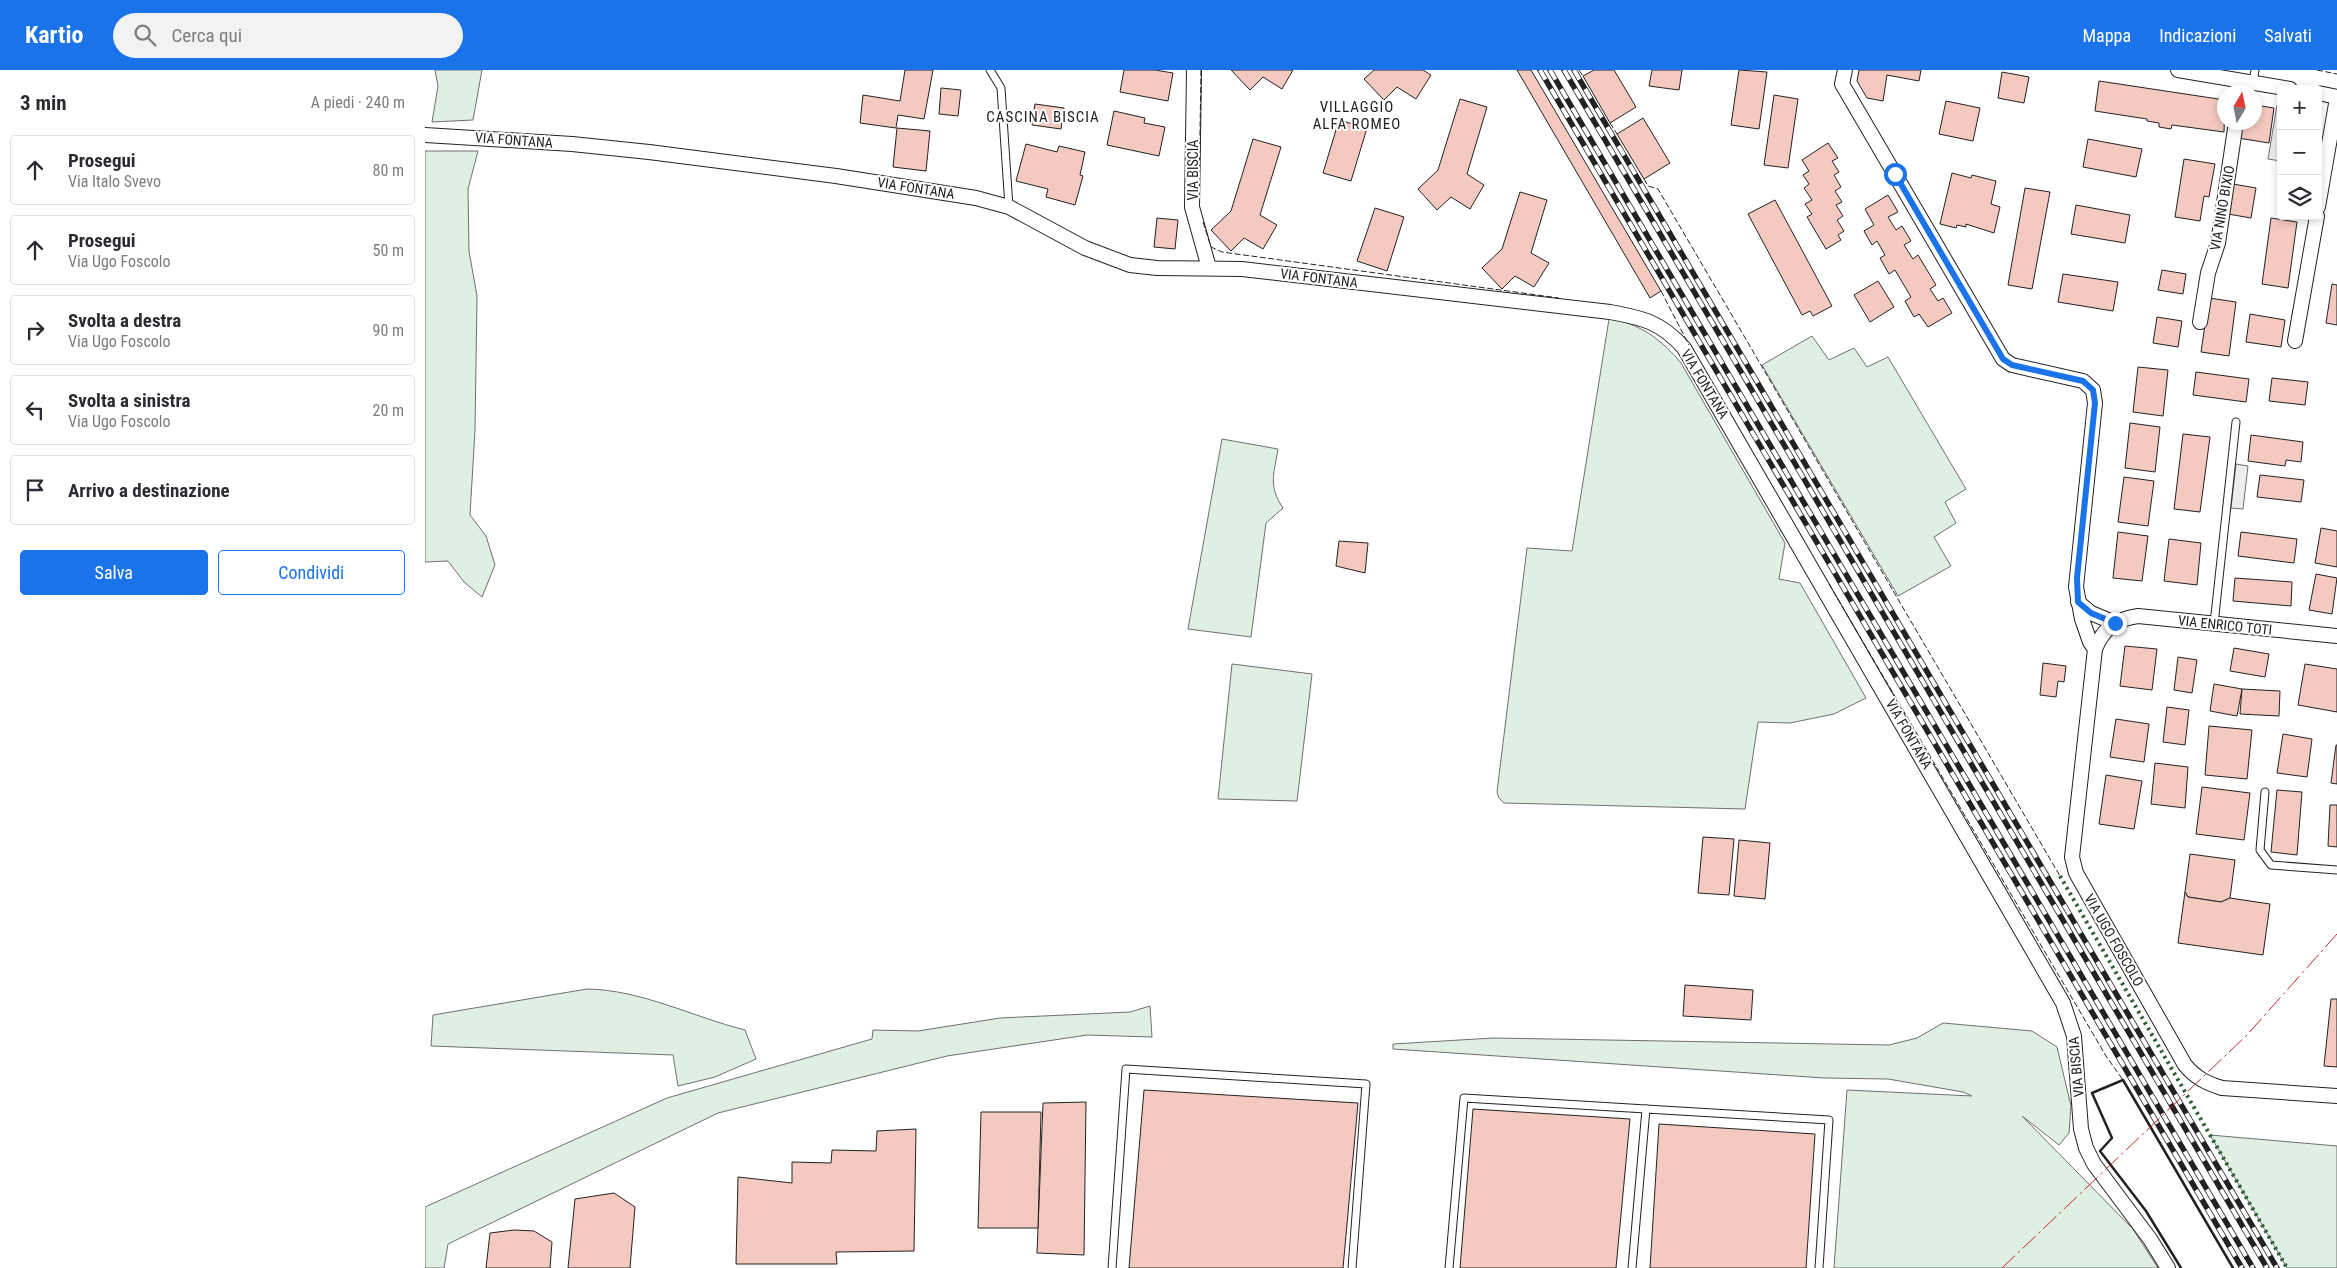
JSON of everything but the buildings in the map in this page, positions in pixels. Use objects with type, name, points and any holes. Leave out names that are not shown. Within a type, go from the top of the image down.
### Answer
[{"type":"street","name":"VIA BISCIA","points":[[1194,70],[1192,207],[1209,268]]},
{"type":"street","points":[[1845,70],[1842,84],[2003,359],[2012,365],[2083,381],[2093,390],[2095,403],[2077,578],[2078,602],[2087,634],[2095,648]]},
{"type":"street","points":[[2178,70],[2277,87]]},
{"type":"street","points":[[2322,95],[2337,98],[2322,184]]},
{"type":"street","name":"VIA NINO BIXIO","points":[[2200,322],[2209,273],[2218,243],[2235,130]]},
{"type":"street","name":"VIA FONTANA","points":[[425,135],[573,144],[649,152],[836,176],[976,198],[1009,207],[1085,248],[1109,259],[1130,265],[1157,268],[1242,269],[1610,312],[1654,322],[1671,333],[1684,348],[1953,811]]},
{"type":"street","points":[[2295,341],[2316,220]]},
{"type":"street","points":[[2078,602],[2091,613],[2115,623]]},
{"type":"street","name":"VIA ENRICO TOTI","points":[[2115,623],[2126,618],[2138,616],[2337,636]]},
{"type":"street","name":"VIA UGO FOSCOLO","points":[[2115,623],[2100,637],[2095,648],[2072,857],[2076,874],[2185,1065],[2193,1075],[2205,1083],[2222,1088],[2337,1096]]},
{"type":"street","name":"VIA BISCIA","points":[[1953,811],[2063,1003],[2069,1018],[2077,1054],[2081,1129],[2086,1148],[2094,1164],[2150,1239],[2168,1268]]},
{"type":"lane","points":[[990,70],[1001,88],[1009,207]]},
{"type":"lane","points":[[2214,624],[2236,422]]},
{"type":"lane","points":[[2265,792],[2260,850],[2271,865],[2337,870]]},
{"type":"lane","points":[[1112,1268],[1126,1069],[1366,1084],[1352,1268]]},
{"type":"lane","points":[[1449,1268],[1464,1098],[1829,1120],[1819,1268]]},
{"type":"lane","points":[[1632,1268],[1646,1109]]},
{"type":"green space","points":[[435,70],[482,70],[473,120],[432,122],[438,86]]},
{"type":"green space","points":[[425,151],[478,151],[468,189],[469,251],[477,296],[475,430],[470,515],[486,536],[495,565],[482,597],[464,582],[448,561],[425,562]]},
{"type":"green space","points":[[1609,319],[1631,324],[1649,334],[1666,347],[1681,363],[1785,543],[1779,579],[1800,583],[1866,698],[1834,714],[1790,723],[1758,722],[1745,809],[1504,803],[1499,798],[1497,792],[1527,548],[1572,551]]},
{"type":"green space","points":[[1812,336],[1829,360],[1854,348],[1867,367],[1888,357],[1966,489],[1945,502],[1956,523],[1934,537],[1951,566],[1898,596],[1762,365]]},
{"type":"green space","points":[[1222,439],[1278,449],[1273,480],[1275,493],[1283,508],[1266,523],[1251,637],[1188,629]]},
{"type":"green space","points":[[1232,664],[1312,674],[1297,801],[1218,799]]},
{"type":"green space","points":[[587,989],[628,994],[745,1030],[756,1059],[715,1077],[678,1086],[673,1055],[431,1046],[433,1015]]},
{"type":"green space","points":[[1150,1006],[1152,1037],[1087,1035],[947,1056],[718,1113],[448,1244],[444,1268],[425,1268],[425,1207],[667,1098],[872,1039],[873,1030],[918,1031],[1000,1018],[1130,1012]]},
{"type":"green space","points":[[1943,1023],[2032,1031],[2057,1047],[2071,1106],[2069,1133],[2059,1145],[2022,1116],[2133,1229],[2158,1268],[1834,1268],[1847,1090],[1972,1096],[1963,1092],[1888,1079],[1824,1078],[1393,1049],[1393,1044],[1493,1038],[1889,1045],[1917,1038]]},
{"type":"green space","points":[[2210,1135],[2337,1146],[2337,1268],[2287,1268]]},
{"type":"shaded area","points":[[2277,105],[2277,160],[2268,159]]},
{"type":"shaded area","points":[[2236,464],[2248,466],[2243,509],[2231,508]]},
{"type":"railway","points":[[1540,70],[2242,1268]]},
{"type":"railway","points":[[1550,70],[2253,1268]]},
{"type":"railway","points":[[1564,70],[2267,1268]]},
{"type":"railway","points":[[1574,70],[2277,1268]]},
{"type":"hedge","points":[[2060,876],[2287,1268]]},
{"type":"fence","points":[[1199,195],[1201,70]]},
{"type":"fence","points":[[1579,70],[1583,76]]},
{"type":"fence","points":[[2317,70],[2337,74]]},
{"type":"fence","points":[[1610,123],[1617,134]]},
{"type":"fence","points":[[1644,179],[1648,186],[1658,189],[2060,876]]},
{"type":"fence","points":[[1203,222],[1211,247],[1222,252],[1559,298]]},
{"type":"fence","points":[[1661,291],[1689,345]]},
{"type":"fence","points":[[1829,584],[2106,1056],[2123,1080]]},
{"type":"wall","points":[[2181,1268],[2146,1211],[2100,1151],[2112,1138],[2092,1093],[2123,1080],[2233,1268]]},
{"type":"power","points":[[2002,1268],[2247,1035],[2337,934]]},
{"type":"district","name":"VILLAGGIO ALFA ROMEO","points":[[1357,116]]},
{"type":"district","name":"CASCINA BISCIA","points":[[1043,117]]},
{"type":"route","points":[[1895,174],[2003,359],[2012,365],[2083,381],[2093,390],[2095,403],[2076,587],[2078,602],[2083,608],[2102,619],[2115,623]]}]
